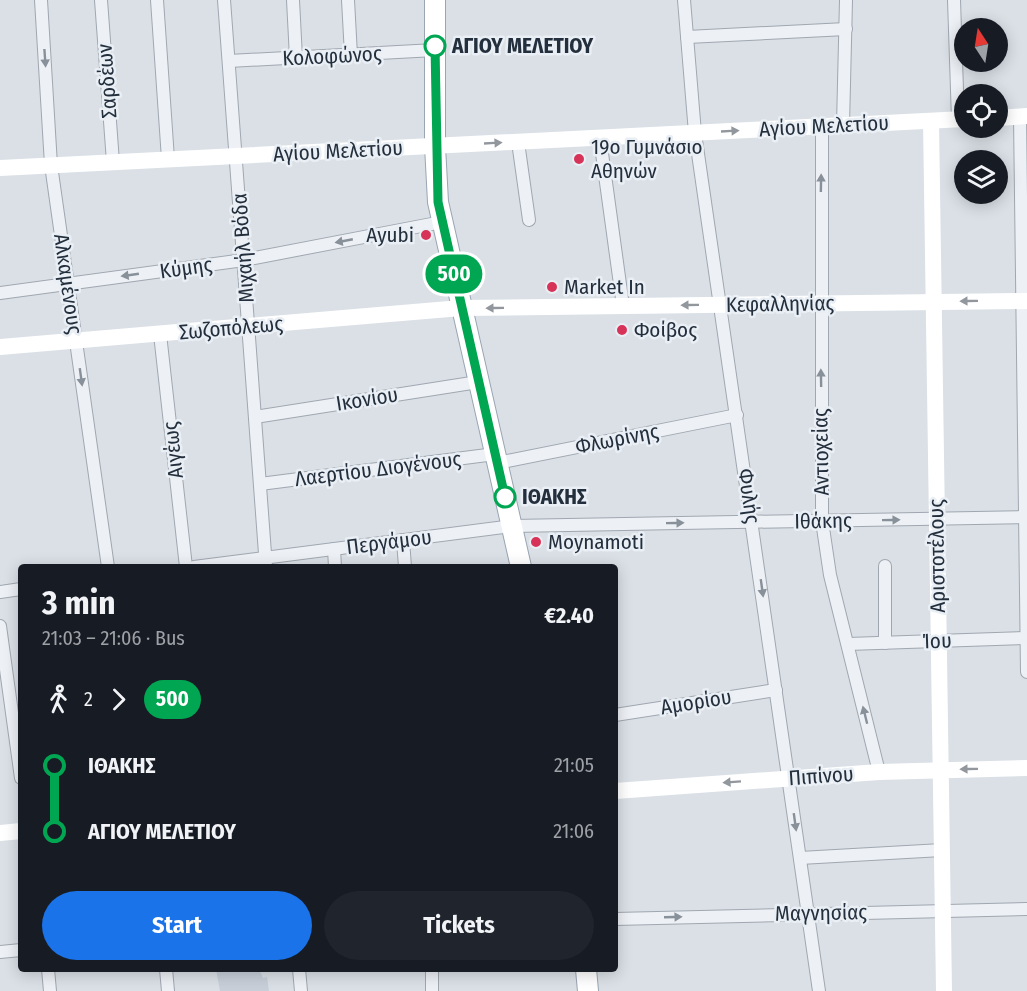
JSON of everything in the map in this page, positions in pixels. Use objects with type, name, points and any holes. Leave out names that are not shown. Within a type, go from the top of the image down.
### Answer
[{"type":"main road","points":[[435,0],[436,182],[442,222],[520,564]]},
{"type":"main road","points":[[586,972],[588,991]]},
{"type":"street","name":"Αλκαμένους","points":[[41,0],[51,165],[108,564]]},
{"type":"street","name":"Σαρδέων","points":[[101,0],[113,162]]},
{"type":"street","points":[[157,0],[168,159]]},
{"type":"street","name":"Μιχαήλ Βόδα","points":[[224,0],[266,562]]},
{"type":"street","points":[[293,0],[296,58]]},
{"type":"street","points":[[348,0],[351,55]]},
{"type":"street","name":"Φυλής","points":[[684,0],[695,133],[819,991]]},
{"type":"street","points":[[843,125],[846,0]]},
{"type":"street","points":[[954,0],[959,84]]},
{"type":"street","points":[[687,37],[846,29]]},
{"type":"street","name":"Κολοφώνος","points":[[229,61],[435,51]]},
{"type":"street","points":[[1008,117],[1024,116],[1027,672]]},
{"type":"street","name":"Αγίου Μελετίου","points":[[0,168],[954,119]]},
{"type":"street","name":"Αριστοτέλους","points":[[931,121],[944,991]]},
{"type":"street","name":"Αντιοχείας","points":[[822,126],[820,303],[822,521],[830,575],[879,772]]},
{"type":"street","points":[[605,137],[601,146],[623,306]]},
{"type":"street","points":[[518,142],[529,220]]},
{"type":"street","name":"Κύμης","points":[[0,293],[244,260],[442,222]]},
{"type":"street","name":"Κεφαλληνίας","points":[[461,308],[1025,301]]},
{"type":"street","name":"Σωζοπόλεως","points":[[0,347],[461,308]]},
{"type":"street","name":"Αιγέως","points":[[160,334],[186,564]]},
{"type":"street","name":"Ικονίου","points":[[255,417],[478,382]]},
{"type":"street","name":"Φλωρίνης","points":[[496,459],[737,415]]},
{"type":"street","name":"Λαερτίου Διογένους","points":[[260,484],[496,459]]},
{"type":"street","name":"Ιθάκης","points":[[512,526],[1026,518]]},
{"type":"street","name":"Περγάμου","points":[[237,564],[266,562],[334,549],[512,526]]},
{"type":"street","points":[[403,540],[405,564]]},
{"type":"street","points":[[334,549],[335,564]]},
{"type":"street","points":[[885,566],[885,643]]},
{"type":"street","points":[[0,592],[18,590]]},
{"type":"street","points":[[0,626],[18,756]]},
{"type":"street","name":"Ίου","points":[[848,644],[1027,638]]},
{"type":"street","name":"Αμορίου","points":[[618,715],[776,690]]},
{"type":"street","name":"Πιπίνου","points":[[618,791],[879,772],[1027,768]]},
{"type":"street","points":[[0,833],[18,831]]},
{"type":"street","points":[[800,858],[942,850]]},
{"type":"street","name":"Μαγνησίας","points":[[618,919],[1027,909]]},
{"type":"street","points":[[0,952],[18,950]]},
{"type":"street","points":[[48,972],[50,991]]},
{"type":"street","points":[[166,972],[168,991]]},
{"type":"street","points":[[299,972],[301,991]]},
{"type":"street","points":[[432,972],[432,991]]},
{"type":"shaded area","points":[[217,972],[260,972],[263,978],[267,977],[269,991],[220,991]]},
{"type":"bus line","name":"500","points":[[435,46],[435,146],[438,202],[505,497]]},
{"type":"place","name":"ΑΓΙΟΥ ΜΕΛΕΤΙΟΥ","points":[[435,46]]},
{"type":"place","name":"19o Γυμνάσιο Αθηνών","points":[[579,159]]},
{"type":"place","name":"Ayubi","points":[[426,235]]},
{"type":"place","name":"Market In","points":[[552,287]]},
{"type":"place","name":"Φοίβος","points":[[622,330]]},
{"type":"place","name":"ΙΘΑΚΗΣ","points":[[505,497]]},
{"type":"place","name":"Moynamoti","points":[[536,542]]}]
